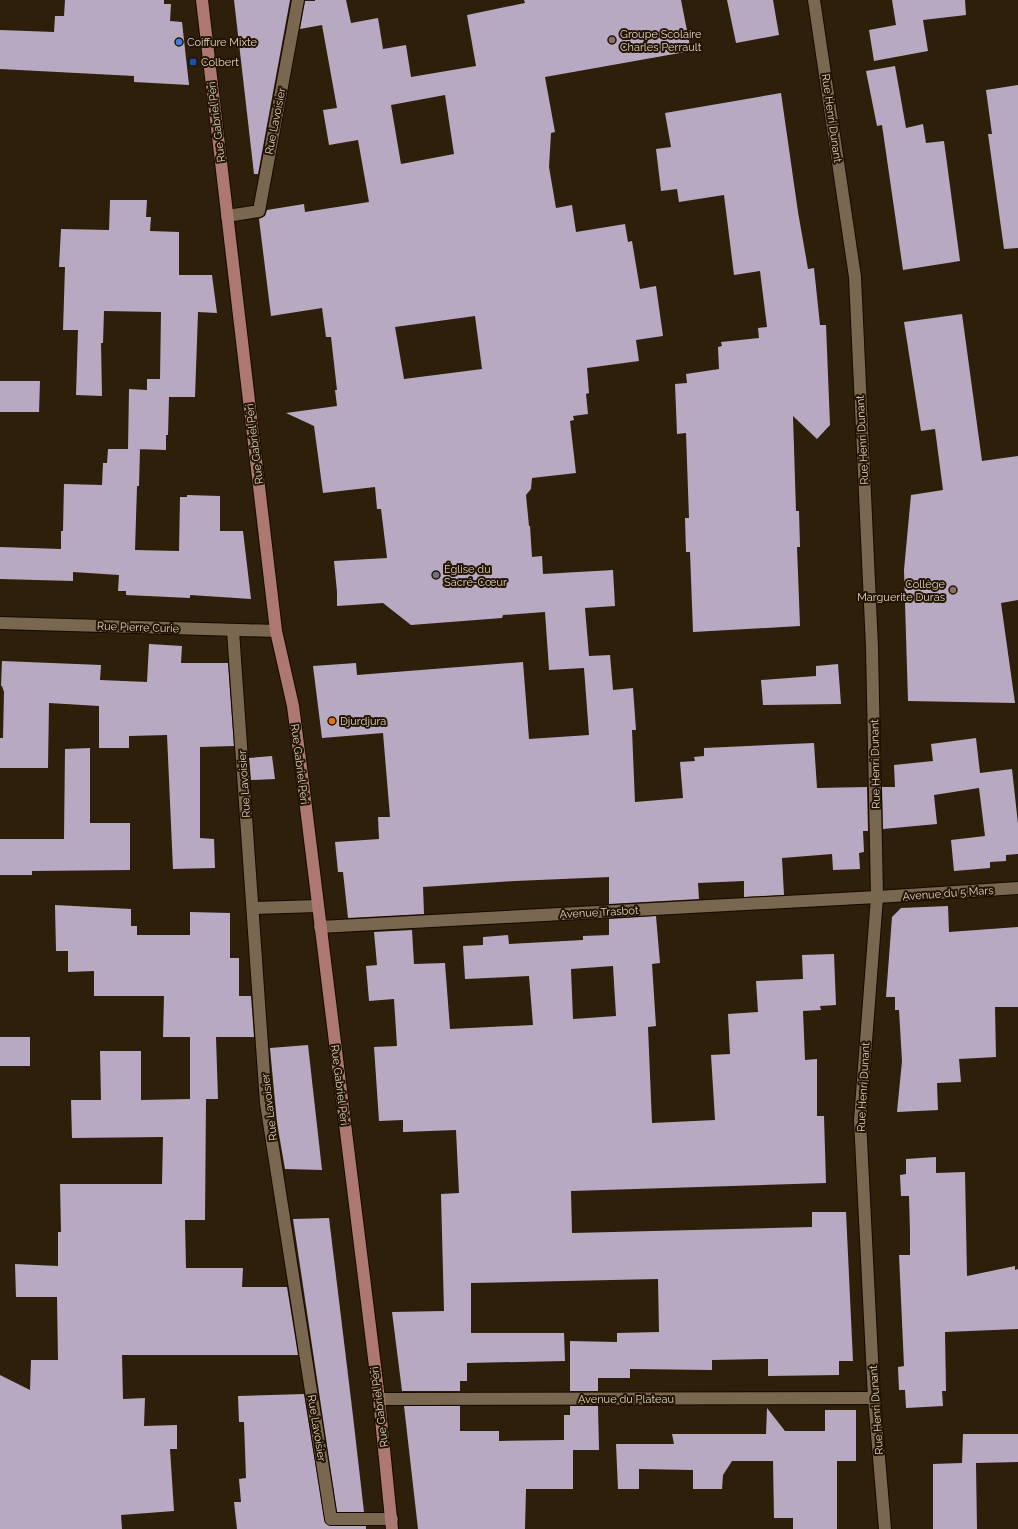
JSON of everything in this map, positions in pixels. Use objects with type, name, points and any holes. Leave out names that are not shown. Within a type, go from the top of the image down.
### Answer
[{"type":"main road","name":"Rue Gabriel Péri","points":[[202,0],[276,631],[293,706],[379,1399],[392,1524]]},
{"type":"street","name":"Rue Lavoisier","points":[[227,216],[259,211],[298,0]]},
{"type":"street","name":"Rue Henri Dunant","points":[[814,0],[855,277],[872,647],[877,897],[860,1120],[874,1398],[885,1529]]},
{"type":"street","name":"Rue Pierre Curie","points":[[0,622],[233,631],[276,631]]},
{"type":"street","name":"Rue Lavoisier","points":[[233,631],[266,1103],[331,1519],[392,1524]]},
{"type":"street","name":"Avenue du 5 Mars","points":[[877,897],[1018,888]]},
{"type":"street","name":"Avenue Trasbot","points":[[320,927],[877,897]]},
{"type":"street","points":[[253,908],[318,906]]},
{"type":"street","name":"Avenue du Plateau","points":[[379,1399],[874,1398]]},
{"type":"building","points":[[65,0],[164,0],[164,4],[171,4],[170,21],[182,22],[189,85],[134,82],[134,76],[0,69],[0,30],[54,32],[55,16],[64,16]]},
{"type":"building","points":[[234,0],[290,0],[258,174],[254,174]]},
{"type":"building","points":[[346,0],[351,23],[378,18],[383,49],[406,45],[411,77],[476,66],[467,15],[525,3],[524,0],[681,0],[691,51],[545,77],[555,132],[551,133],[549,167],[556,208],[572,205],[576,232],[625,224],[628,242],[632,241],[640,289],[656,286],[663,336],[636,340],[639,361],[587,368],[589,393],[586,394],[588,414],[573,416],[574,420],[570,421],[576,473],[532,478],[531,489],[526,495],[532,557],[542,556],[543,574],[613,570],[615,606],[585,608],[589,656],[610,655],[613,690],[633,688],[636,730],[632,730],[635,802],[683,798],[680,762],[695,761],[694,757],[704,756],[704,748],[814,743],[817,788],[867,787],[868,831],[863,831],[864,852],[859,853],[860,869],[833,870],[832,854],[782,858],[784,895],[744,897],[744,881],[698,883],[699,899],[609,904],[609,877],[423,887],[424,914],[348,918],[343,872],[338,872],[335,842],[379,839],[378,817],[390,817],[383,733],[322,738],[313,666],[356,663],[357,675],[523,662],[529,739],[589,735],[584,668],[549,670],[545,612],[503,615],[502,618],[411,625],[383,603],[337,606],[334,561],[387,558],[381,509],[377,509],[375,487],[323,493],[314,426],[286,413],[337,406],[335,390],[337,390],[331,337],[326,337],[322,308],[271,316],[259,219],[265,216],[267,210],[304,204],[305,212],[369,202],[358,140],[329,145],[323,110],[337,108],[322,25],[300,29],[305,1]],"holes":[[[445,95],[454,154],[401,164],[391,105]],[[475,316],[482,369],[404,379],[395,327]]]},
{"type":"building","points":[[727,0],[773,0],[779,35],[736,43]]},
{"type":"building","points":[[892,0],[965,0],[966,15],[923,20],[928,51],[874,61],[869,30],[896,25]]},
{"type":"building","points":[[895,66],[906,128],[923,124],[926,143],[944,141],[960,261],[903,270],[882,125],[877,126],[866,71]]},
{"type":"building","points":[[1018,85],[1018,248],[1004,249],[988,134],[992,134],[986,90]]},
{"type":"building","points":[[781,93],[798,212],[808,269],[814,268],[820,325],[826,325],[830,425],[817,439],[793,416],[796,511],[799,511],[800,547],[797,547],[800,626],[693,632],[690,552],[686,552],[685,518],[689,518],[686,433],[677,434],[675,384],[687,383],[686,374],[719,369],[718,347],[722,346],[721,342],[759,338],[758,328],[767,327],[760,271],[734,275],[724,195],[679,202],[677,189],[661,191],[656,149],[671,147],[665,113]]},
{"type":"building","points":[[110,200],[147,200],[146,217],[151,217],[150,231],[179,232],[179,275],[212,275],[217,313],[198,312],[195,397],[169,397],[166,450],[140,449],[135,550],[179,551],[180,497],[187,497],[187,495],[220,496],[220,531],[243,531],[251,599],[190,595],[190,598],[126,595],[126,591],[118,591],[119,575],[73,572],[73,581],[0,579],[0,547],[61,549],[64,484],[102,485],[103,463],[107,463],[108,449],[128,449],[129,389],[147,390],[147,379],[160,379],[161,312],[104,311],[103,343],[101,343],[102,396],[76,395],[78,330],[63,330],[65,267],[59,267],[61,229],[109,230]]},
{"type":"building","name":"Collège Marguerite Duras","points":[[962,314],[982,461],[1018,456],[1018,600],[1001,603],[1015,703],[908,701],[904,570],[911,495],[943,490],[935,429],[921,431],[904,322]]},
{"type":"building","points":[[0,381],[40,381],[39,412],[0,412]]},
{"type":"building","points":[[149,644],[182,646],[181,663],[228,663],[234,746],[200,747],[200,838],[214,839],[215,868],[173,869],[167,735],[129,736],[129,748],[99,748],[99,706],[49,703],[48,768],[0,768],[0,738],[3,738],[4,692],[1,686],[2,661],[101,665],[100,680],[147,682]]},
{"type":"building","points":[[838,664],[841,704],[763,705],[761,680],[816,676],[816,666]]},
{"type":"building","points":[[976,738],[980,773],[1012,769],[1018,824],[1018,854],[1006,855],[1006,861],[990,862],[990,868],[954,871],[951,840],[985,836],[979,788],[934,795],[937,824],[883,829],[882,787],[895,787],[894,765],[933,761],[931,744]]},
{"type":"building","points":[[90,748],[90,823],[130,823],[130,870],[32,871],[32,875],[0,875],[0,839],[64,839],[65,749]]},
{"type":"building","points":[[272,756],[275,779],[251,780],[249,758]]},
{"type":"building","points":[[55,905],[131,909],[131,926],[137,926],[137,935],[190,935],[190,912],[230,913],[230,958],[239,958],[239,996],[251,996],[254,1037],[216,1037],[218,1099],[206,1099],[205,1220],[185,1220],[186,1268],[243,1268],[242,1287],[287,1287],[298,1355],[122,1355],[123,1399],[145,1398],[144,1426],[177,1425],[177,1449],[170,1449],[174,1511],[121,1515],[122,1529],[0,1529],[0,1375],[30,1390],[31,1360],[58,1360],[57,1297],[16,1297],[15,1264],[58,1266],[58,1232],[61,1232],[60,1184],[162,1184],[163,1137],[72,1138],[71,1100],[101,1100],[100,1051],[141,1051],[141,1100],[190,1099],[190,1037],[163,1037],[164,996],[94,996],[94,971],[68,972],[68,951],[56,951]]},
{"type":"building","points":[[948,906],[949,932],[1018,927],[1018,1007],[995,1007],[996,1057],[959,1059],[961,1082],[937,1083],[938,1110],[897,1112],[902,1061],[899,1010],[895,1010],[895,997],[886,997],[892,917],[901,908]]},
{"type":"building","points":[[656,916],[660,963],[652,964],[656,1026],[648,1027],[652,1123],[715,1120],[711,1055],[730,1054],[728,1014],[758,1012],[756,981],[803,979],[802,955],[834,954],[836,1005],[820,1006],[821,1010],[803,1011],[805,1060],[817,1059],[817,1116],[824,1116],[826,1183],[571,1191],[572,1233],[812,1227],[812,1212],[846,1212],[853,1361],[839,1361],[839,1375],[768,1376],[768,1359],[712,1360],[712,1370],[630,1369],[630,1378],[598,1378],[598,1391],[570,1391],[570,1341],[617,1342],[617,1333],[659,1332],[658,1279],[471,1283],[471,1333],[564,1333],[565,1361],[467,1363],[467,1381],[460,1381],[460,1391],[402,1391],[392,1312],[444,1311],[441,1194],[459,1193],[456,1130],[403,1132],[403,1120],[379,1121],[374,1047],[397,1046],[394,999],[369,1001],[366,966],[377,965],[374,932],[412,930],[414,964],[445,963],[450,1029],[533,1025],[529,976],[465,979],[463,946],[483,945],[483,937],[508,935],[509,944],[583,940],[583,936],[609,935],[609,919]],"holes":[[[613,966],[616,1016],[573,1019],[571,969]]]},
{"type":"building","points":[[0,1037],[30,1037],[30,1066],[0,1066]]},
{"type":"building","points":[[308,1045],[322,1170],[285,1169],[277,1123],[270,1048]]},
{"type":"building","points":[[936,1157],[936,1173],[965,1172],[967,1276],[1015,1266],[1015,1270],[1018,1269],[1018,1329],[945,1332],[946,1391],[942,1391],[943,1406],[906,1408],[905,1390],[899,1390],[898,1367],[904,1366],[899,1255],[910,1255],[910,1232],[909,1196],[901,1196],[900,1175],[906,1174],[906,1159]]},
{"type":"building","points":[[329,1218],[364,1512],[337,1512],[293,1219]]},
{"type":"building","points":[[304,1394],[325,1523],[331,1526],[366,1526],[366,1529],[237,1529],[234,1502],[241,1502],[239,1479],[246,1478],[244,1422],[239,1422],[238,1396]]},
{"type":"building","points":[[404,1406],[460,1406],[460,1431],[499,1431],[499,1441],[564,1440],[564,1415],[570,1415],[570,1406],[598,1406],[599,1450],[573,1450],[573,1489],[526,1489],[525,1529],[418,1529]]},
{"type":"building","points":[[767,1408],[785,1431],[825,1431],[825,1410],[856,1410],[856,1461],[837,1461],[837,1529],[793,1529],[793,1518],[774,1518],[773,1461],[732,1461],[723,1475],[722,1489],[693,1489],[693,1470],[639,1469],[639,1489],[618,1489],[616,1444],[674,1444],[672,1434],[766,1434]]},
{"type":"building","points":[[963,1434],[1018,1434],[1018,1462],[976,1463],[977,1529],[933,1529],[933,1464],[962,1463]]},
{"type":"place","name":"Groupe Scolaire Charles Perrault","points":[[612,40]]},
{"type":"place","name":"Coiffure Mixte","points":[[179,42]]},
{"type":"place","name":"Colbert","points":[[193,62]]},
{"type":"place","name":"Église du Sacré-Cœur","points":[[436,575]]},
{"type":"place","name":"Collège Marguerite Duras","points":[[953,590]]},
{"type":"place","name":"Djurdjura","points":[[332,721]]}]
